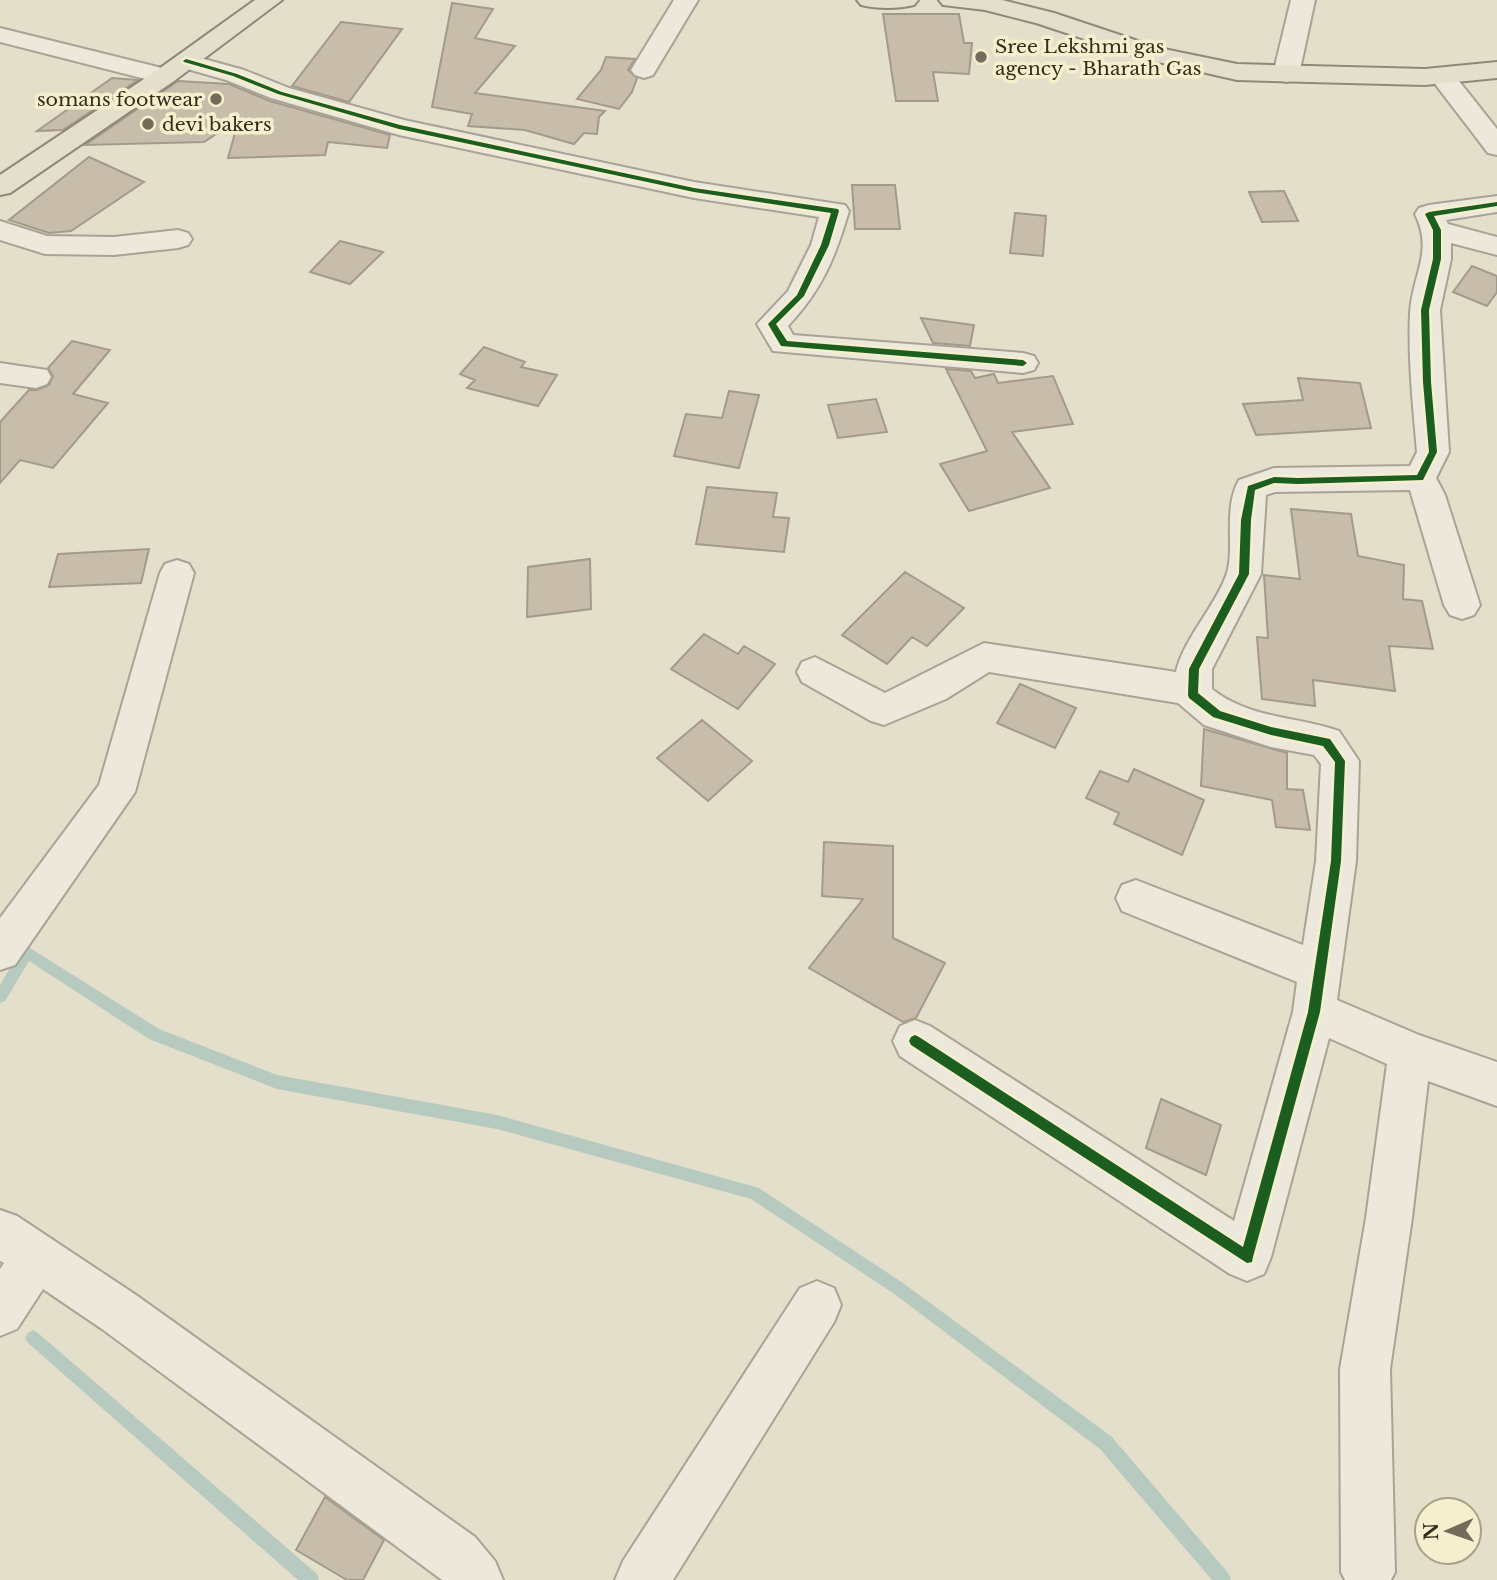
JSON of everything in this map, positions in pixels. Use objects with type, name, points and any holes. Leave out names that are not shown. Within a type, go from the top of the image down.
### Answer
[{"type":"main road","points":[[0,187],[176,69],[270,0]]},
{"type":"main road","points":[[869,0],[906,0]]},
{"type":"main road","points":[[951,0],[985,3],[1045,18],[1154,54],[1237,72],[1443,76],[1497,70]]},
{"type":"street","points":[[644,70],[686,0]]},
{"type":"street","points":[[1286,74],[1303,0]]},
{"type":"street","points":[[0,35],[176,69],[235,75],[280,93],[399,127],[694,190],[835,211],[825,245],[800,296],[772,324],[784,344],[1023,363]]},
{"type":"street","points":[[1443,76],[1497,147]]},
{"type":"street","points":[[1420,478],[1433,452],[1425,310],[1437,258],[1437,230],[1429,214],[1497,204]]},
{"type":"street","points":[[0,230],[45,245],[114,246],[178,239]]},
{"type":"street","points":[[1437,230],[1497,246]]},
{"type":"street","points":[[0,373],[36,377]]},
{"type":"street","points":[[1420,478],[1429,495],[1462,605]]},
{"type":"street","points":[[915,1041],[1247,1257],[1317,992],[1336,861],[1340,761],[1326,742],[1271,731],[1217,714],[1193,695],[1194,669],[1244,574],[1246,520],[1251,488],[1274,480],[1420,478]]},
{"type":"street","points":[[0,951],[116,792],[177,573]]},
{"type":"street","points":[[815,672],[884,710],[933,688],[984,657],[1193,690]]},
{"type":"street","points":[[1136,898],[1317,992],[1355,1027],[1410,1053],[1497,1084]]},
{"type":"street","points":[[1368,1572],[1365,1368],[1389,1217],[1410,1053]]},
{"type":"street","points":[[0,1312],[18,1245],[119,1312],[456,1556],[477,1580]]},
{"type":"street","points":[[642,1580],[817,1305]]},
{"type":"building","points":[[452,3],[493,9],[475,38],[515,46],[475,93],[605,111],[599,117],[597,134],[584,133],[574,144],[525,130],[468,126],[472,114],[432,107]]},
{"type":"building","points":[[883,14],[959,14],[964,43],[972,43],[969,74],[933,72],[938,101],[896,101]]},
{"type":"building","points":[[341,22],[402,29],[349,102],[292,86]]},
{"type":"building","points":[[606,57],[635,59],[628,70],[637,78],[632,92],[619,109],[577,99],[601,70]]},
{"type":"building","points":[[112,78],[138,80],[63,130],[37,131]]},
{"type":"building","points":[[178,81],[229,84],[270,101],[390,135],[387,148],[328,142],[325,155],[228,158],[239,119],[204,142],[85,145]]},
{"type":"building","points":[[89,157],[144,182],[71,231],[49,233],[9,220]]},
{"type":"building","points":[[852,185],[895,185],[900,229],[855,229]]},
{"type":"building","points":[[1284,191],[1298,221],[1262,222],[1249,192]]},
{"type":"building","points":[[1015,213],[1046,216],[1043,256],[1010,253]]},
{"type":"building","points":[[340,241],[383,252],[350,284],[310,272]]},
{"type":"building","points":[[1472,266],[1497,276],[1497,292],[1487,306],[1453,292]]},
{"type":"building","points":[[921,318],[974,325],[970,346],[933,343]]},
{"type":"building","points":[[72,341],[110,350],[73,394],[108,403],[53,468],[20,460],[0,483],[0,422],[29,390],[49,385],[53,376],[48,368]]},
{"type":"building","points":[[484,347],[525,362],[521,367],[557,375],[538,406],[467,388],[475,380],[460,374]]},
{"type":"building","points":[[946,369],[971,371],[975,378],[994,374],[998,383],[1053,376],[1073,424],[1012,432],[1050,488],[969,511],[940,464],[987,451]]},
{"type":"building","points":[[1298,378],[1360,383],[1371,428],[1256,435],[1243,404],[1303,400]]},
{"type":"building","points":[[729,391],[759,395],[739,468],[674,456],[686,414],[722,418]]},
{"type":"building","points":[[876,399],[887,432],[838,438],[828,405]]},
{"type":"building","points":[[707,487],[777,493],[773,517],[789,518],[784,552],[696,544]]},
{"type":"building","points":[[1291,509],[1351,514],[1358,556],[1404,565],[1403,599],[1422,601],[1433,649],[1389,646],[1395,691],[1313,680],[1315,706],[1262,699],[1257,637],[1268,638],[1264,575],[1300,579]]},
{"type":"building","points":[[149,549],[141,583],[49,587],[58,554]]},
{"type":"building","points":[[590,559],[591,609],[527,617],[528,567]]},
{"type":"building","points":[[905,572],[964,608],[927,646],[912,637],[887,664],[842,635]]},
{"type":"building","points":[[704,634],[738,654],[744,646],[775,664],[738,709],[671,669]]},
{"type":"building","points":[[1020,684],[1076,708],[1055,748],[997,723]]},
{"type":"building","points":[[702,720],[752,761],[708,801],[657,758]]},
{"type":"building","points":[[1204,729],[1287,753],[1287,789],[1303,790],[1310,830],[1276,827],[1272,800],[1201,786]]},
{"type":"building","points":[[1134,769],[1204,800],[1182,855],[1114,824],[1119,813],[1086,798],[1100,771],[1128,782]]},
{"type":"building","points":[[824,842],[893,846],[893,938],[945,963],[916,1018],[903,1022],[809,968],[863,899],[822,896]]},
{"type":"building","points":[[1161,1099],[1221,1125],[1206,1175],[1146,1148]]},
{"type":"building","points":[[325,1497],[384,1540],[363,1580],[347,1580],[296,1550]]},
{"type":"waterway","points":[[0,997],[27,952],[154,1034],[277,1082],[497,1122],[754,1193],[898,1288],[1106,1443],[1223,1580]]},
{"type":"waterway","points":[[33,1338],[311,1580]]},
{"type":"cycle path","points":[[186,61],[235,75],[280,93],[399,127],[694,190],[835,211],[825,245],[800,296],[772,324],[784,344],[1023,363]]},
{"type":"cycle path","points":[[915,1041],[1247,1257],[1314,1012],[1336,861],[1340,761],[1326,742],[1271,731],[1217,714],[1193,695],[1194,669],[1244,574],[1246,520],[1251,488],[1274,480],[1420,478],[1433,452],[1425,310],[1437,259],[1437,230],[1429,214],[1497,204]]},
{"type":"place","name":"Sree Lekshmi gas agency - Bharath Gas","points":[[981,57]]},
{"type":"place","name":"somans footwear","points":[[216,99]]},
{"type":"place","name":"devi bakers","points":[[148,124]]}]
